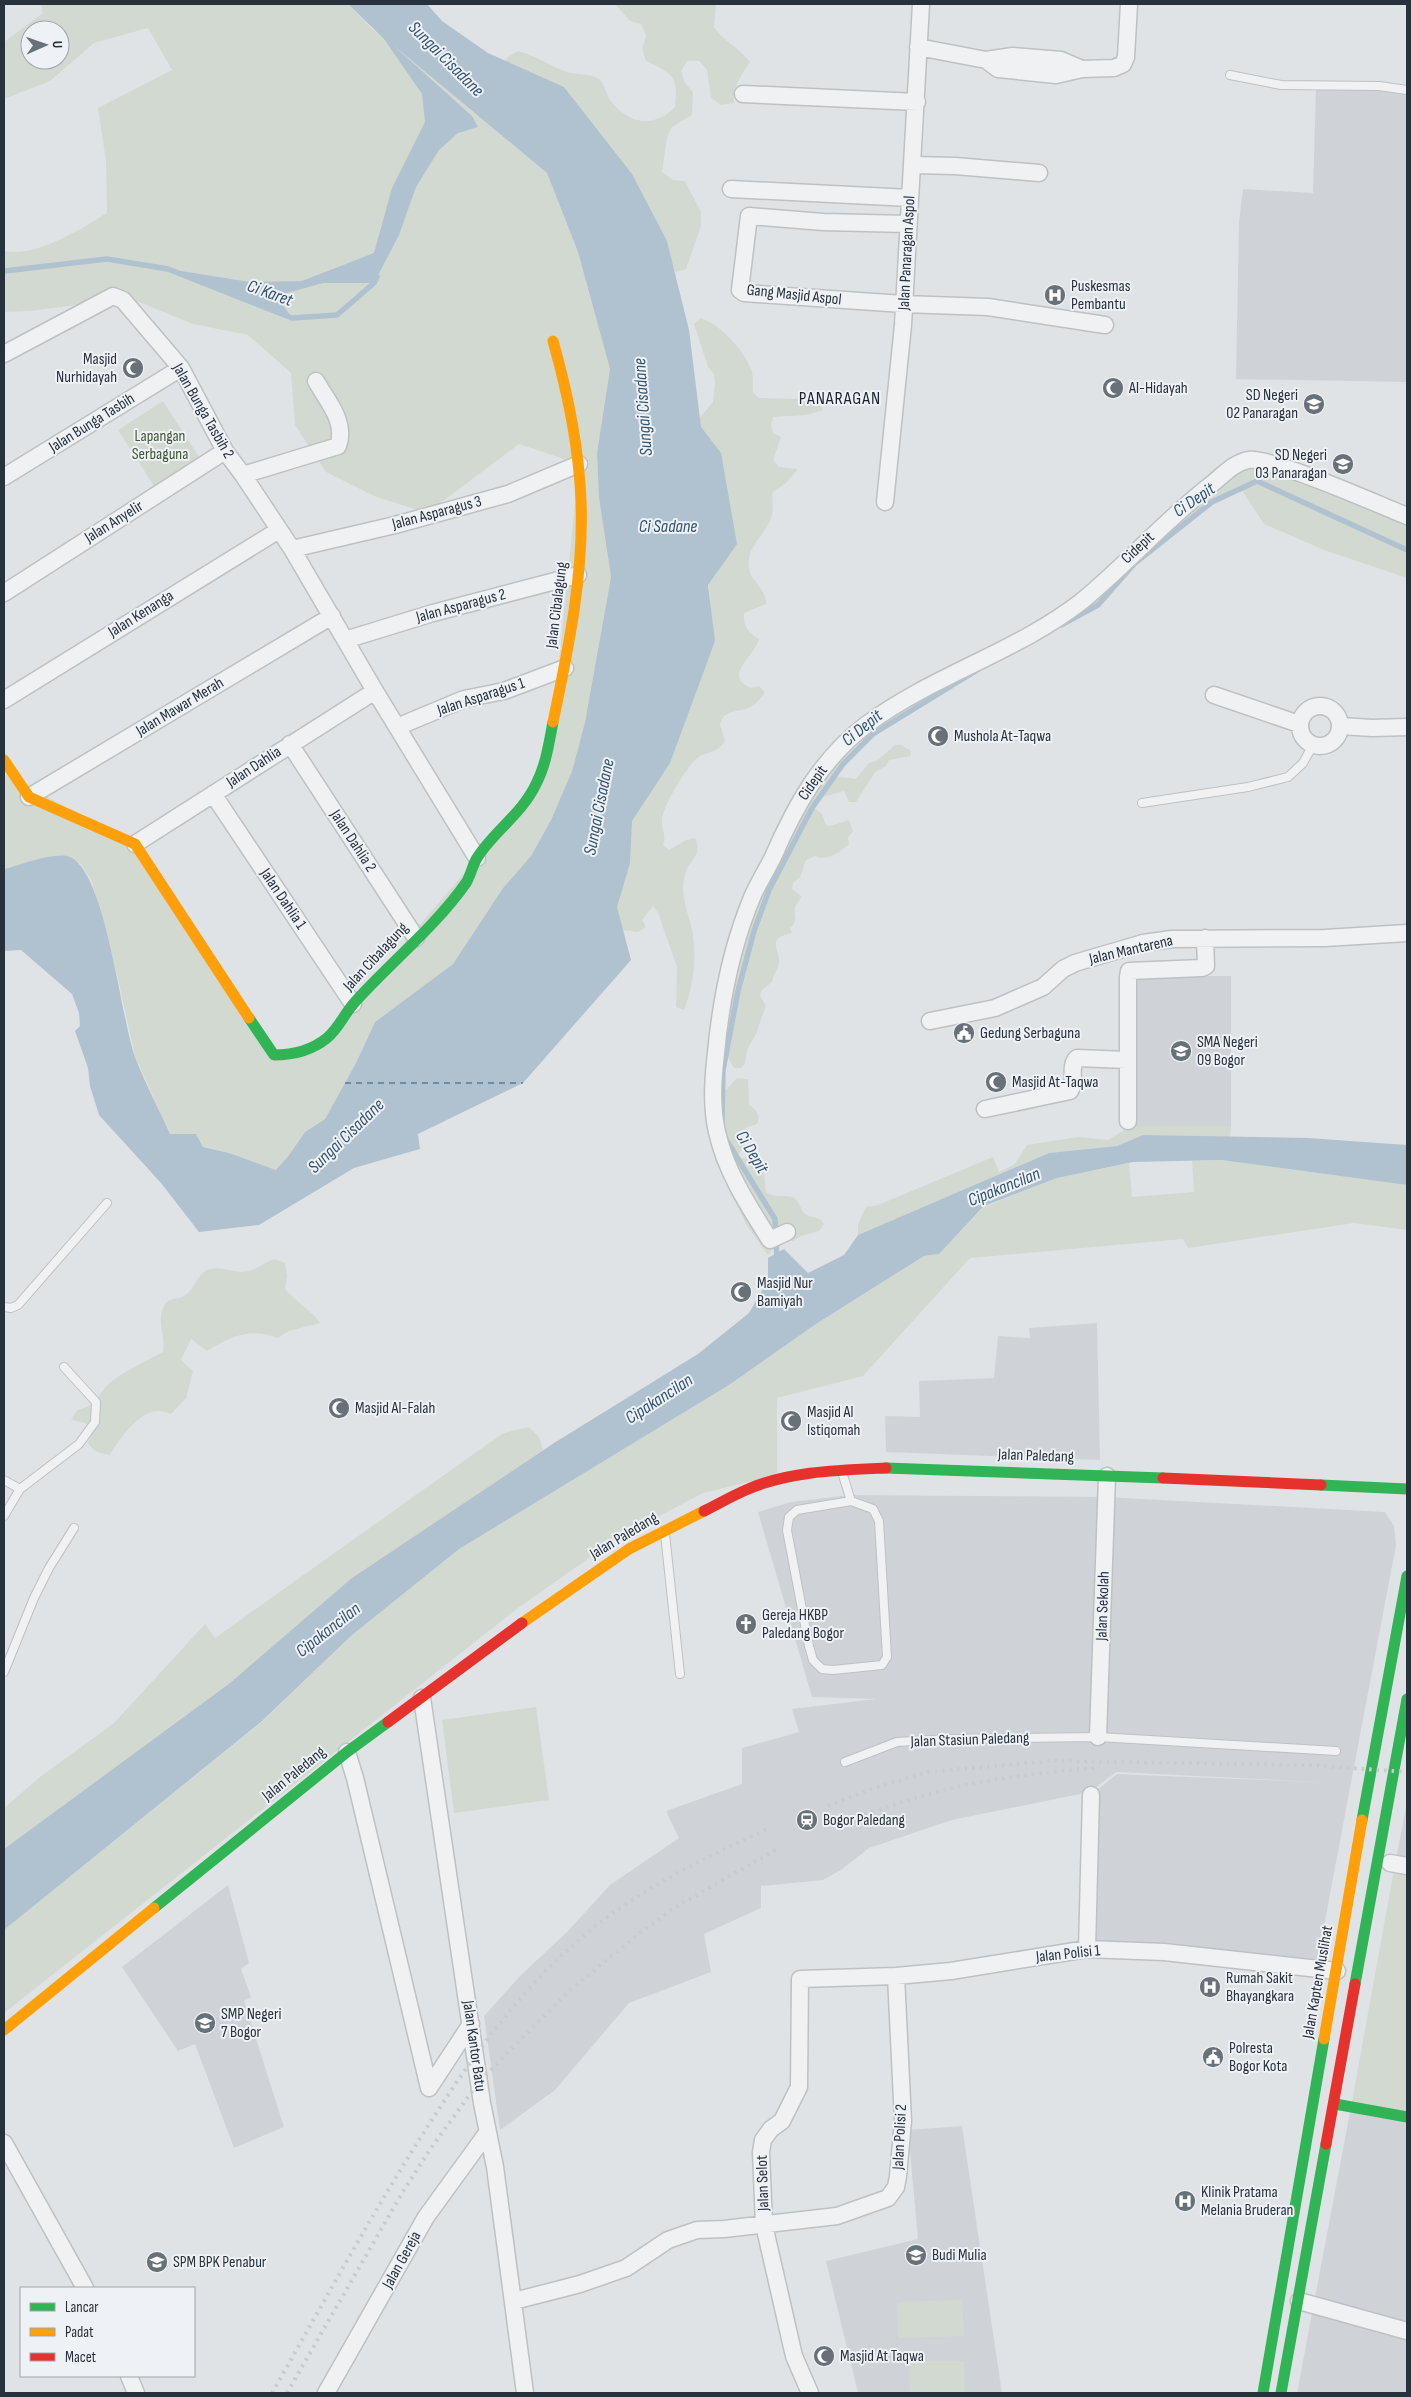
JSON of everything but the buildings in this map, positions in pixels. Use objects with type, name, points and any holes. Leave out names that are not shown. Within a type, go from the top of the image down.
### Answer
[{"type":"street","name":"Jalan Panaragan Aspol","points":[[885,502],[903,325],[921,4]]},
{"type":"street","points":[[918,46],[986,60],[998,69],[1005,70],[1062,75],[1082,69],[1114,68],[1123,64],[1126,57],[1129,4]]},
{"type":"street","points":[[743,94],[916,102]]},
{"type":"street","points":[[912,165],[955,166],[1039,173]]},
{"type":"street","points":[[731,189],[910,198]]},
{"type":"street","name":"Gang Masjid Aspol","points":[[903,304],[744,293],[740,290],[749,216],[823,222],[908,224]]},
{"type":"street","name":"Jalan Bunga Tasbih 2","points":[[4,354],[113,296],[123,300],[181,368],[224,451],[243,475],[292,549],[344,640],[477,858]]},
{"type":"street","points":[[903,304],[988,307],[1105,326]]},
{"type":"street","name":"Jalan Cibalagung","points":[[135,844],[274,1055],[292,1056],[314,1047],[327,1038],[353,1004],[452,902],[468,880],[477,858],[524,803],[536,785],[544,765],[565,668],[578,575],[581,516],[579,464],[572,414],[553,342]]},
{"type":"street","name":"Jalan Bunga Tasbih","points":[[4,477],[181,368]]},
{"type":"street","points":[[243,475],[338,446],[341,435],[340,424],[316,381]]},
{"type":"street","name":"Jalan Anyelir","points":[[4,593],[224,451]]},
{"type":"street","name":"Cidepit","points":[[781,1235],[770,1240],[746,1202],[725,1161],[716,1129],[712,1089],[721,1001],[743,921],[754,892],[785,827],[810,784],[825,764],[868,724],[921,692],[1043,626],[1081,601],[1179,510],[1245,461],[1283,467],[1407,516]]},
{"type":"street","name":"Jalan Asparagus 3","points":[[292,549],[395,525],[508,494],[579,464]]},
{"type":"street","name":"Jalan Kenanga","points":[[4,700],[279,530]]},
{"type":"street","name":"Jalan Asparagus 2","points":[[344,640],[433,613],[578,575]]},
{"type":"street","name":"Jalan Mawar Merah","points":[[29,797],[332,616]]},
{"type":"street","name":"Jalan Asparagus 1","points":[[397,727],[464,700],[504,690],[565,668]]},
{"type":"street","name":"Jalan Dahlia","points":[[135,844],[375,691]]},
{"type":"street","points":[[1214,695],[1299,724]]},
{"type":"street","points":[[1313,706],[1321,706],[1334,712],[1340,726],[1334,740],[1323,746],[1313,745],[1299,733],[1299,724],[1306,711],[1313,706]]},
{"type":"street","points":[[1340,726],[1372,728],[1407,727]]},
{"type":"street","name":"Jalan Dahlia 2","points":[[290,744],[416,938]]},
{"type":"street","points":[[4,760],[29,797],[135,844]]},
{"type":"street","name":"Jalan Dahlia 1","points":[[213,794],[353,1004]]},
{"type":"street","name":"Jalan Mantarena","points":[[930,1021],[995,1008],[1027,996],[1044,987],[1063,969],[1075,963],[1172,938],[1324,938],[1407,933]]},
{"type":"street","points":[[1128,1121],[1129,971],[1202,968],[1206,966],[1205,938]]},
{"type":"street","points":[[986,1108],[1070,1091],[1073,1086],[1073,1063],[1077,1058],[1127,1060]]},
{"type":"street","name":"Jalan Paledang","points":[[4,2030],[347,1752],[422,1698],[508,1632],[629,1549],[747,1489],[791,1478],[842,1470],[898,1467],[1407,1489]]},
{"type":"street","name":"Jalan Sekolah","points":[[1098,1737],[1107,1476]]},
{"type":"street","name":"Jalan Kapten Muslihat","points":[[1263,2393],[1377,1736],[1407,1579]]},
{"type":"street","name":"Jalan Kantor Batu","points":[[422,1698],[487,2133],[495,2167],[525,2393]]},
{"type":"street","points":[[1282,2393],[1336,2104],[1407,1699]]},
{"type":"street","points":[[347,1752],[355,1778],[429,2088],[471,2024]]},
{"type":"street","points":[[1087,1949],[1091,1795]]},
{"type":"street","points":[[1390,1863],[1407,1866]]},
{"type":"street","name":"Jalan Polisi 1","points":[[800,1979],[896,1976],[951,1971],[1087,1949],[1164,1952],[1337,1971]]},
{"type":"street","name":"Jalan Polisi 2","points":[[514,2301],[580,2284],[626,2268],[668,2240],[697,2230],[764,2225],[837,2216],[888,2198],[896,2186],[902,2156],[903,2121],[896,1976]]},
{"type":"street","name":"Jalan Selot","points":[[800,1979],[799,2087],[782,2121],[771,2129],[763,2140],[761,2152],[764,2225],[794,2356],[810,2393]]},
{"type":"street","points":[[1336,2104],[1407,2117]]},
{"type":"street","name":"Jalan Gereja","points":[[326,2393],[426,2217],[487,2133]]},
{"type":"street","points":[[4,2143],[84,2287]]},
{"type":"street","points":[[1299,2301],[1407,2331]]},
{"type":"street","points":[[129,2377],[136,2393]]},
{"type":"lane","points":[[1230,75],[1281,85],[1379,86],[1407,90]]},
{"type":"lane","points":[[1142,803],[1248,787],[1288,776],[1303,763],[1313,745]]},
{"type":"lane","points":[[4,1306],[11,1308],[18,1305],[107,1203]]},
{"type":"lane","points":[[4,1516],[20,1489],[70,1454],[95,1422],[96,1402],[64,1367]]},
{"type":"lane","points":[[842,1470],[851,1501]]},
{"type":"lane","points":[[4,1480],[20,1489]]},
{"type":"lane","points":[[851,1501],[873,1509],[879,1521],[887,1657],[882,1665],[874,1667],[822,1669],[813,1660],[809,1646],[787,1530],[789,1518],[797,1510],[851,1501]]},
{"type":"lane","points":[[4,1672],[34,1598],[49,1568],[74,1528]]},
{"type":"lane","points":[[664,1530],[680,1674]]},
{"type":"lane","name":"Jalan Stasiun Paledang","points":[[845,1762],[898,1742],[951,1739],[1098,1737],[1336,1751]]},
{"type":"shaded area","points":[[1316,85],[1407,90],[1407,382],[1236,379],[1239,222],[1243,189],[1313,193]]},
{"type":"shaded area","name":"SMA Negeri 09 Bogor","points":[[1132,976],[1231,976],[1231,1126],[1131,1126]]},
{"type":"shaded area","points":[[1097,1323],[1100,1460],[886,1452],[885,1416],[920,1417],[919,1381],[994,1378],[998,1336],[1030,1338],[1029,1328]]},
{"type":"shaded area","points":[[850,1495],[1106,1497],[1385,1512],[1394,1526],[1396,1545],[1316,1968],[1087,1949],[1091,1795],[1117,1774],[1337,1783],[1116,1772],[1090,1792],[952,1820],[869,1848],[841,1870],[823,1880],[761,1886],[761,1908],[704,1934],[711,1972],[629,2003],[555,2090],[500,2130],[484,2016],[521,1975],[567,1932],[610,1885],[679,1838],[666,1811],[742,1784],[742,1748],[799,1732],[792,1709],[876,1699],[812,1697],[758,1512],[791,1502]]},
{"type":"shaded area","points":[[1407,1802],[1407,1866],[1395,1864]]},
{"type":"shaded area","name":"SMP Negeri 7 Bogor","points":[[228,1885],[249,1963],[241,1969],[251,1997],[244,2001],[284,2127],[234,2148],[195,2044],[178,2051],[122,1967]]},
{"type":"shaded area","points":[[1351,2107],[1407,2117],[1407,2393],[1297,2393]]},
{"type":"shaded area","name":"Budi Mulia","points":[[962,2126],[1002,2393],[858,2393],[826,2261],[918,2239],[908,2130]]},
{"type":"green space","points":[[41,4],[348,4],[373,30],[433,77],[547,173],[578,252],[610,369],[597,453],[599,498],[611,577],[585,722],[572,771],[551,820],[531,856],[503,888],[453,964],[375,1022],[356,1063],[325,1119],[305,1132],[276,1170],[229,1153],[203,1147],[196,1134],[170,1134],[135,1056],[118,979],[92,882],[81,864],[70,857],[57,855],[4,869],[4,774],[135,844],[274,1055],[314,1047],[525,803],[553,721],[579,464],[519,444],[427,513],[374,496],[326,472],[295,425],[291,373],[248,335],[193,324],[139,302],[84,304],[30,311],[4,312],[4,251],[30,250],[57,241],[107,213],[106,161],[98,108],[172,70],[148,28],[94,43],[70,64],[70,20],[34,20],[43,13]]},
{"type":"green space","points":[[615,4],[716,4],[714,27],[750,62],[736,86],[734,103],[721,105],[711,98],[707,70],[699,61],[687,61],[681,71],[685,83],[693,92],[692,115],[672,127],[667,137],[662,172],[673,180],[685,181],[701,212],[701,226],[686,269],[676,272],[508,72],[506,58],[518,51],[558,69],[597,78],[617,108],[633,119],[650,121],[659,119],[667,114],[675,107],[676,88],[672,77],[662,69],[646,61],[642,49],[646,36],[641,24],[630,21]]},
{"type":"green space","points":[[20,30],[20,70],[63,70],[50,81],[4,99],[4,42]]},
{"type":"green space","points":[[701,318],[709,321],[724,332],[743,354],[752,372],[753,392],[759,398],[801,399],[819,403],[823,410],[807,415],[773,417],[771,425],[773,433],[781,437],[773,460],[779,467],[798,469],[786,483],[773,492],[772,515],[754,546],[749,560],[750,572],[763,593],[766,604],[744,613],[744,622],[747,629],[759,639],[743,665],[739,678],[751,688],[759,686],[765,692],[750,707],[724,716],[720,724],[725,741],[718,749],[696,759],[681,779],[663,813],[663,845],[669,850],[686,840],[695,838],[698,848],[687,868],[683,885],[685,906],[692,929],[694,950],[692,980],[684,1010],[676,1007],[677,967],[658,913],[653,906],[642,920],[646,927],[638,932],[620,930],[609,869],[711,611],[695,423],[713,402],[715,383],[714,374],[708,367],[694,324]]},
{"type":"green space","name":"Lapangan Serbaguna","points":[[163,401],[201,460],[156,489],[118,430]]},
{"type":"green space","points":[[1251,459],[1407,515],[1407,578],[1324,550],[1264,524],[1241,489],[1212,502],[1136,563],[1098,605],[873,734],[843,764],[834,776],[856,779],[869,763],[878,760],[895,745],[901,745],[910,750],[911,756],[889,760],[886,766],[875,772],[856,802],[849,802],[844,791],[819,798],[813,807],[822,814],[826,825],[831,826],[849,820],[853,831],[848,838],[849,844],[829,857],[820,858],[815,856],[806,860],[800,877],[793,883],[792,889],[801,896],[795,908],[794,923],[790,928],[792,933],[783,935],[776,941],[779,958],[778,966],[772,982],[762,990],[760,996],[766,1006],[756,1034],[747,1050],[745,1064],[741,1068],[734,1068],[726,1054],[723,1070],[723,1093],[737,1078],[748,1079],[749,1105],[756,1111],[758,1116],[757,1124],[745,1128],[752,1137],[740,1131],[738,1133],[747,1140],[739,1154],[740,1157],[763,1164],[766,1192],[794,1198],[804,1213],[820,1219],[824,1224],[819,1231],[801,1236],[793,1241],[778,1238],[778,1243],[768,1255],[746,1224],[715,1160],[713,1086],[726,991],[755,889],[846,742],[1056,618]]},
{"type":"green space","points":[[1131,1126],[1231,1126],[1230,1137],[1143,1135],[1117,1146],[1049,1153],[858,1235],[858,1224],[866,1207],[878,1205],[993,1157],[999,1172],[1015,1164],[1027,1145],[1078,1137],[1108,1140]]},
{"type":"green space","points":[[1221,1160],[1407,1185],[1407,1230],[1354,1223],[1188,1248],[1183,1239],[970,1258],[863,1376],[777,1398],[777,1475],[703,1493],[616,1539],[518,1608],[4,2013],[4,1930],[262,1722],[352,1635],[458,1549],[729,1385],[816,1324],[924,1256],[939,1254],[984,1207],[1057,1178],[1129,1163],[1132,1197],[1194,1192],[1192,1161]]},
{"type":"green space","points":[[274,1259],[285,1263],[287,1276],[285,1289],[320,1323],[289,1331],[277,1338],[258,1333],[240,1335],[207,1351],[191,1339],[181,1360],[193,1371],[186,1398],[171,1414],[161,1411],[144,1415],[124,1434],[110,1455],[94,1450],[88,1442],[91,1437],[86,1427],[92,1425],[71,1420],[77,1410],[93,1402],[112,1381],[163,1352],[161,1317],[166,1303],[187,1294],[200,1275],[207,1270],[216,1268],[246,1272]]},
{"type":"green space","points":[[529,1427],[539,1437],[543,1450],[341,1588],[230,1683],[4,1849],[4,1808],[40,1777],[114,1723],[205,1624],[215,1638],[489,1443],[504,1433]]},
{"type":"green space","points":[[536,1707],[549,1800],[454,1813],[442,1720]]},
{"type":"green space","points":[[1395,1864],[1407,1866],[1407,2117],[1351,2107]]},
{"type":"green space","points":[[962,2300],[964,2336],[898,2338],[897,2302]]},
{"type":"green space","points":[[909,2361],[964,2361],[965,2393],[910,2393]]},
{"type":"water","name":"Ci Sadane","points":[[348,4],[427,4],[442,21],[488,53],[564,87],[632,174],[667,241],[689,330],[701,427],[721,453],[737,544],[708,585],[715,641],[670,763],[632,821],[630,863],[617,907],[631,960],[523,1083],[418,1134],[420,1149],[354,1168],[259,1225],[199,1232],[161,1183],[99,1115],[90,1086],[88,1068],[75,1031],[80,1026],[79,1013],[72,994],[21,950],[4,951],[4,869],[56,856],[70,857],[83,868],[103,917],[135,1057],[170,1134],[196,1134],[203,1147],[229,1153],[276,1170],[305,1132],[325,1119],[356,1063],[375,1022],[453,964],[503,888],[531,856],[551,820],[572,771],[585,722],[611,577],[599,498],[597,453],[610,369],[578,252],[547,173],[393,45],[472,116],[478,127],[458,133],[439,150],[416,187],[399,235],[374,283],[323,283],[287,293],[283,305],[292,318],[168,269],[250,282],[302,281],[374,253],[392,188],[425,122],[422,94],[384,39]]},
{"type":"water","name":"Cipakancilan","points":[[1143,1135],[1308,1138],[1407,1145],[1407,1185],[1221,1160],[1133,1162],[1057,1178],[984,1206],[939,1254],[924,1256],[816,1324],[729,1385],[459,1549],[352,1635],[261,1722],[4,1930],[4,1849],[230,1683],[352,1578],[554,1443],[698,1354],[749,1313],[768,1280],[768,1258],[784,1249],[808,1273],[844,1255],[858,1235],[1049,1153],[1117,1146]]},
{"type":"waterway","name":"Ci Karet","points":[[4,271],[107,259],[168,269],[292,318],[337,315],[374,283],[377,277]]},
{"type":"waterway","name":"Ci Depit","points":[[1061,625],[1098,605],[1135,563],[1212,502],[1257,481],[1407,550]]},
{"type":"waterway","name":"Ci Depit","points":[[722,1122],[723,1070],[738,991],[754,931],[769,890],[812,808],[843,764],[873,734],[974,672]]},
{"type":"waterway","name":"Ci Depit","points":[[725,1138],[775,1219],[777,1260]]},
{"type":"ferry route","points":[[345,1083],[523,1083]]},
{"type":"railway","points":[[828,1806],[871,1789],[928,1772],[1051,1761],[1308,1765],[1407,1772]]},
{"type":"railway","points":[[836,1824],[902,1802],[960,1786],[1020,1776],[1100,1767]]},
{"type":"railway","points":[[272,2393],[395,2178],[454,2086],[497,2026],[521,1998],[572,1946],[621,1908],[683,1870],[770,1828]]},
{"type":"railway","points":[[287,2393],[402,2193],[431,2148],[479,2082],[569,1991],[635,1937],[672,1909],[779,1848]]},
{"type":"traffic: fast","points":[[249,1018],[274,1055],[295,1053],[308,1049],[327,1038],[355,1002],[441,915],[466,883],[475,861],[491,840],[523,805],[536,784],[542,769],[553,722]]},
{"type":"traffic: fast","points":[[886,1468],[1163,1478]]},
{"type":"traffic: fast","points":[[1321,1485],[1407,1489]]},
{"type":"traffic: fast","points":[[1362,1820],[1407,1576]]},
{"type":"traffic: fast","points":[[1355,1984],[1407,1699]]},
{"type":"traffic: fast","points":[[154,1908],[347,1752],[388,1722]]},
{"type":"traffic: fast","points":[[1263,2393],[1324,2039]]},
{"type":"traffic: fast","points":[[1335,2104],[1407,2117]]},
{"type":"traffic: fast","points":[[1281,2393],[1326,2144]]},
{"type":"traffic: slow","points":[[553,341],[568,400],[575,440],[580,481],[581,529],[574,612],[553,722]]},
{"type":"traffic: slow","points":[[4,760],[29,797],[135,844],[249,1018]]},
{"type":"traffic: slow","points":[[522,1623],[629,1549],[704,1511]]},
{"type":"traffic: slow","points":[[1324,2039],[1362,1820]]},
{"type":"traffic: slow","points":[[4,2030],[154,1908]]},
{"type":"traffic: jam","points":[[704,1511],[746,1490],[779,1479],[814,1473],[886,1468]]},
{"type":"traffic: jam","points":[[1163,1478],[1321,1485]]},
{"type":"traffic: jam","points":[[388,1722],[522,1623]]},
{"type":"traffic: jam","points":[[1326,2144],[1355,1984]]},
{"type":"place","name":"Puskesmas Pembantu","points":[[1055,295]]},
{"type":"place","name":"Masjid Nurhidayah","points":[[133,368]]},
{"type":"place","name":"Al-Hidayah","points":[[1113,388]]},
{"type":"place","name":"SD Negeri 02 Panaragan","points":[[1314,404]]},
{"type":"place","name":"SD Negeri 03 Panaragan","points":[[1343,464]]},
{"type":"place","name":"Mushola At-Taqwa","points":[[938,736]]},
{"type":"place","name":"Gedung Serbaguna","points":[[964,1033]]},
{"type":"place","name":"SMA Negeri 09 Bogor","points":[[1181,1051]]},
{"type":"place","name":"Masjid At-Taqwa","points":[[996,1082]]},
{"type":"place","name":"Masjid Nur Bamiyah","points":[[741,1292]]},
{"type":"place","name":"Masjid Al-Falah","points":[[339,1408]]},
{"type":"place","name":"Masjid Al Istiqomah","points":[[791,1421]]},
{"type":"place","name":"Gereja HKBP Paledang Bogor","points":[[746,1624]]},
{"type":"place","name":"Bogor Paledang","points":[[807,1820]]},
{"type":"place","name":"Rumah Sakit Bhayangkara","points":[[1210,1987]]},
{"type":"place","name":"SMP Negeri 7 Bogor","points":[[205,2023]]},
{"type":"place","name":"Polresta Bogor Kota","points":[[1213,2057]]},
{"type":"place","name":"Klinik Pratama Melania Bruderan","points":[[1185,2201]]},
{"type":"place","name":"Budi Mulia","points":[[916,2255]]},
{"type":"place","name":"SPM BPK Penabur","points":[[157,2262]]},
{"type":"place","name":"Masjid At Taqwa","points":[[824,2356]]},
{"type":"district","name":"PANARAGAN","points":[[840,398]]},
{"type":"water label","name":"Sungai Cisadane","points":[[446,59]]},
{"type":"water label","name":"Sungai Cisadane","points":[[643,407]]},
{"type":"water label","name":"Sungai Cisadane","points":[[599,807]]},
{"type":"water label","name":"Sungai Cisadane","points":[[346,1136]]}]
